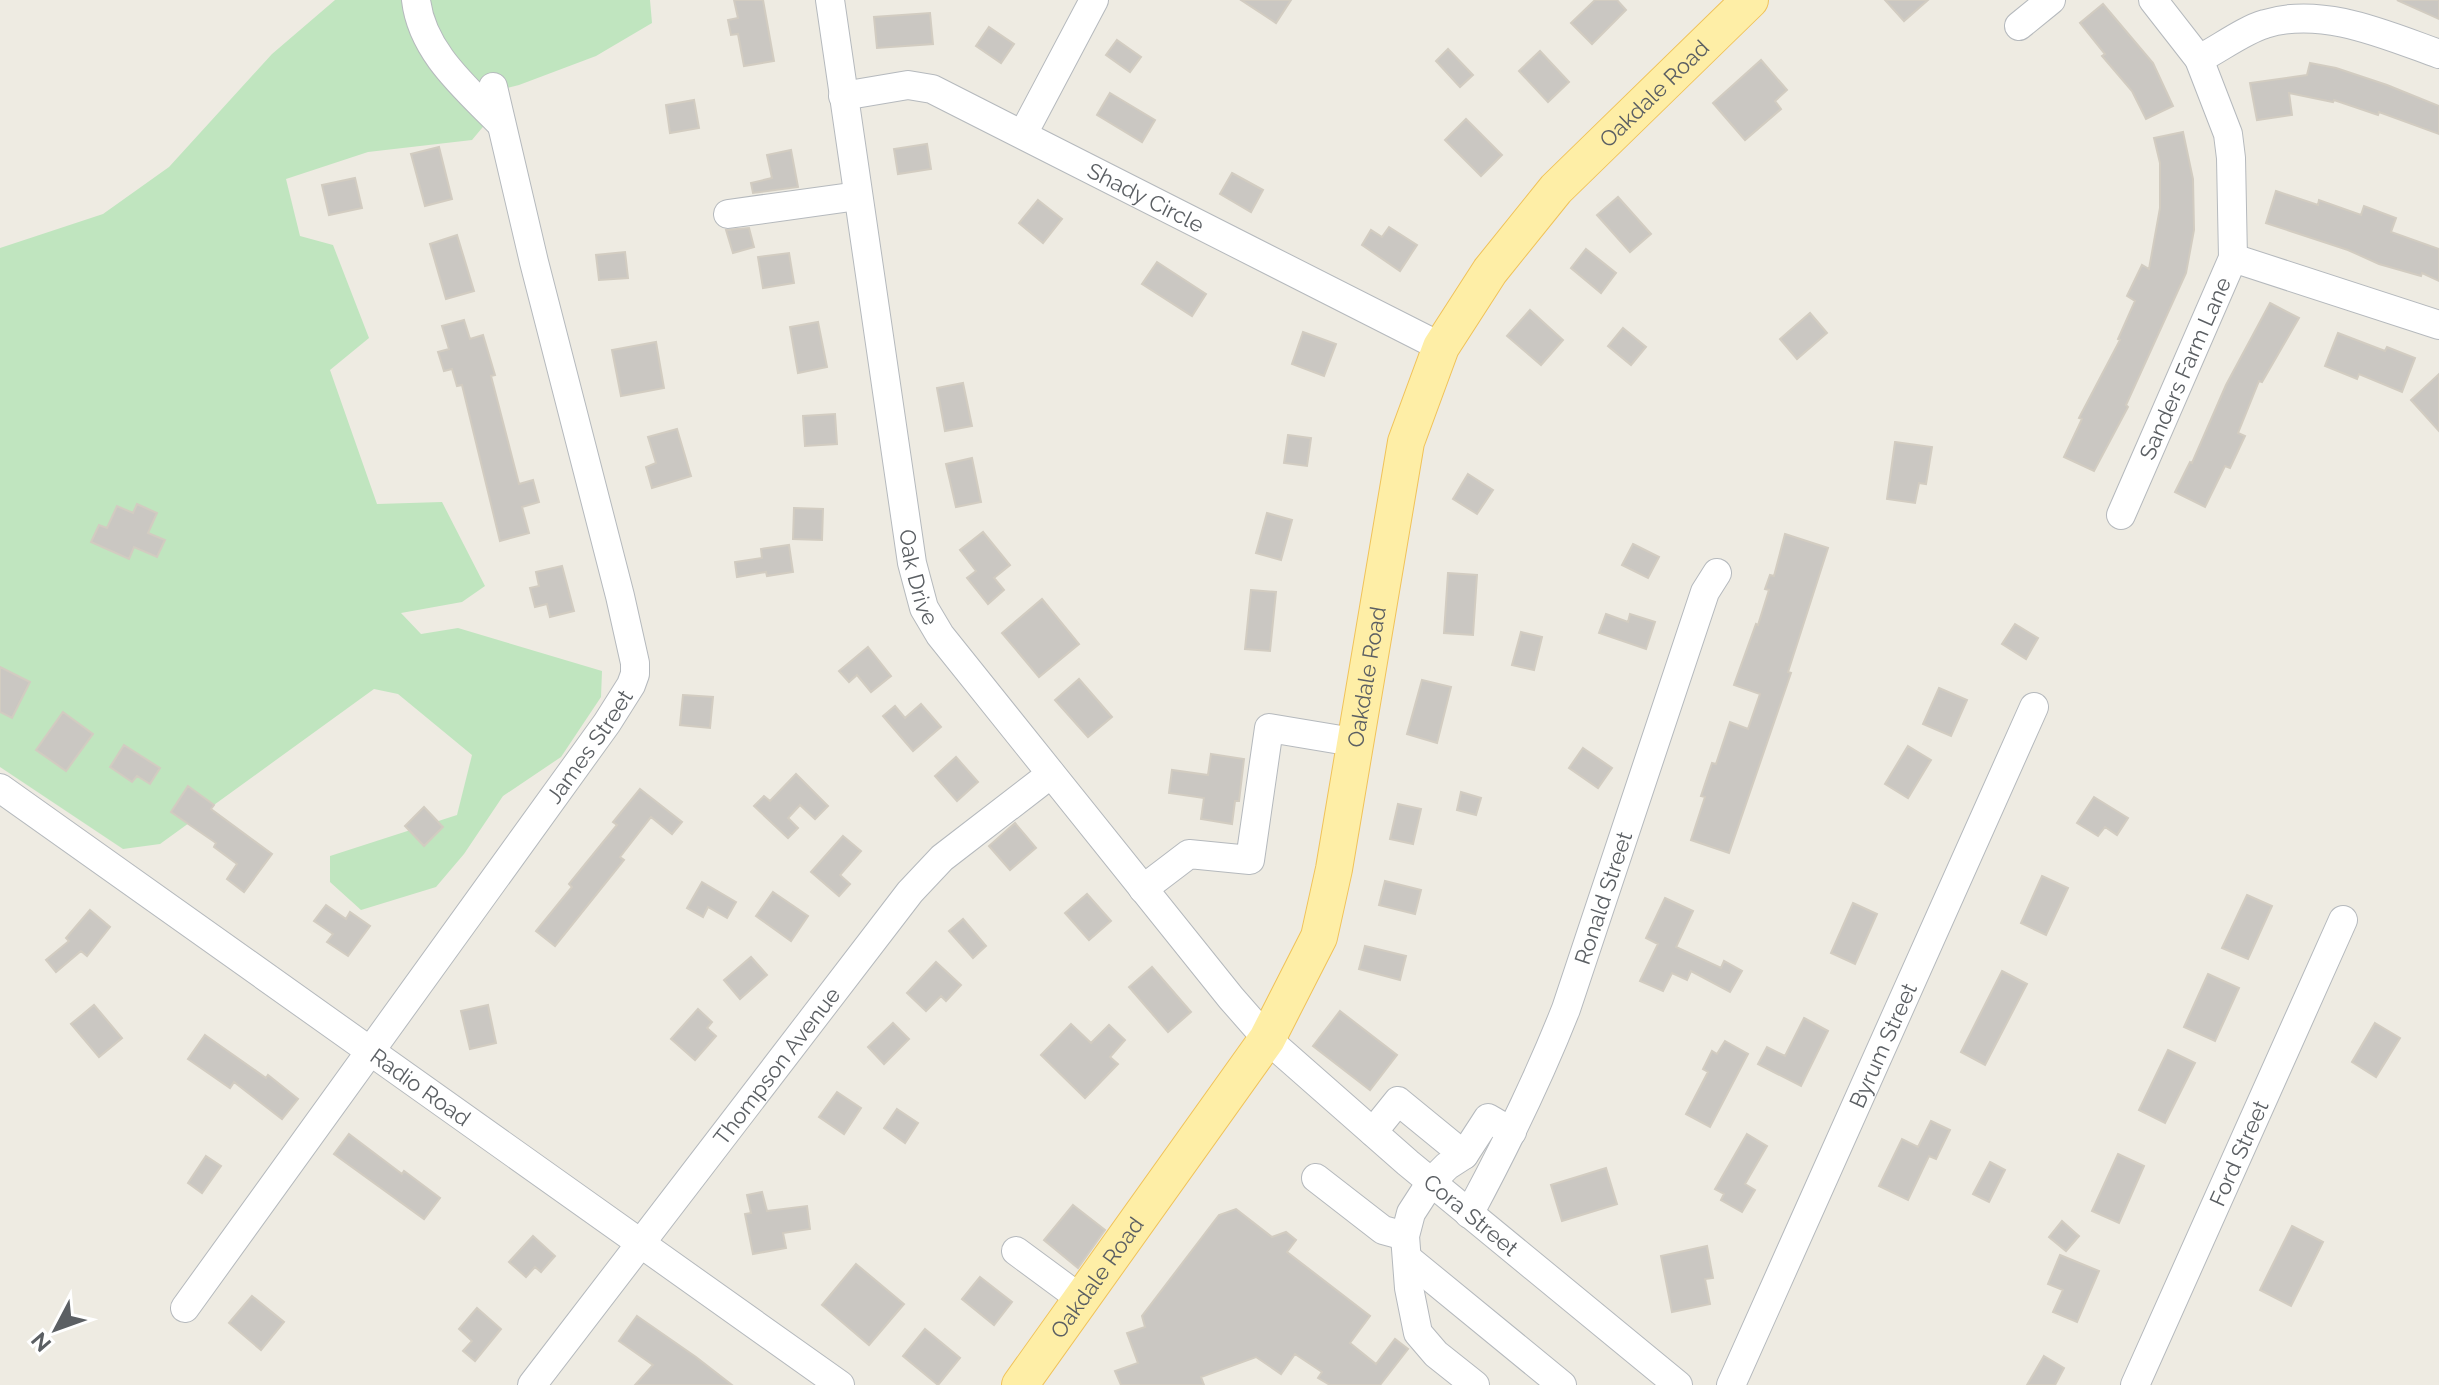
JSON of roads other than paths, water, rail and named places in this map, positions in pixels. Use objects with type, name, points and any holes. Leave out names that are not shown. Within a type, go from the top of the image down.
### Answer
[{"type":"main road","name":"Oakdale Road","points":[[1020,1385],[1267,1039],[1319,937],[1334,869],[1406,442],[1441,347],[1490,271],[1556,189],[1750,0]]},
{"type":"street","points":[[416,0],[418,20],[433,49],[502,124]]},
{"type":"street","name":"Oak Drive","points":[[830,0],[916,586],[924,608],[940,635],[1267,1039]]},
{"type":"street","points":[[1023,134],[1094,0]]},
{"type":"street","points":[[2019,26],[2051,0]]},
{"type":"street","name":"Sanders Farm Lane","points":[[2121,515],[2233,258],[2228,134],[2199,59],[2153,0]]},
{"type":"street","points":[[2199,59],[2264,24],[2315,18],[2376,32],[2439,54]]},
{"type":"street","name":"Shady Circle","points":[[843,96],[916,85],[932,89],[1441,347]]},
{"type":"street","name":"James Street","points":[[185,1308],[607,723],[635,674],[620,596],[537,277],[493,87]]},
{"type":"street","points":[[728,214],[858,196]]},
{"type":"street","points":[[2233,258],[2439,325]]},
{"type":"street","name":"Ronald Street","points":[[1469,1214],[1540,1073],[1582,967],[1705,592],[1717,573]]},
{"type":"street","name":"Byrum Street","points":[[1731,1385],[2034,707]]},
{"type":"street","points":[[1143,889],[1189,854],[1250,860],[1269,728],[1353,742]]},
{"type":"street","name":"Thompson Avenue","points":[[532,1385],[910,892],[942,858],[1051,774]]},
{"type":"street","name":"Radio Road","points":[[0,788],[840,1385]]},
{"type":"street","name":"Ford Street","points":[[2135,1385],[2343,920]]},
{"type":"street","name":"Cora Street","points":[[1267,1039],[1469,1214],[1678,1385]]},
{"type":"street","points":[[1373,1132],[1398,1101],[1464,1155]]},
{"type":"street","points":[[1475,1385],[1436,1354],[1418,1333],[1409,1288],[1406,1247],[1411,1213],[1431,1182],[1464,1155],[1488,1118],[1512,1132]]},
{"type":"street","points":[[1316,1178],[1406,1247],[1562,1385]]},
{"type":"street","points":[[1016,1251],[1081,1299]]}]
